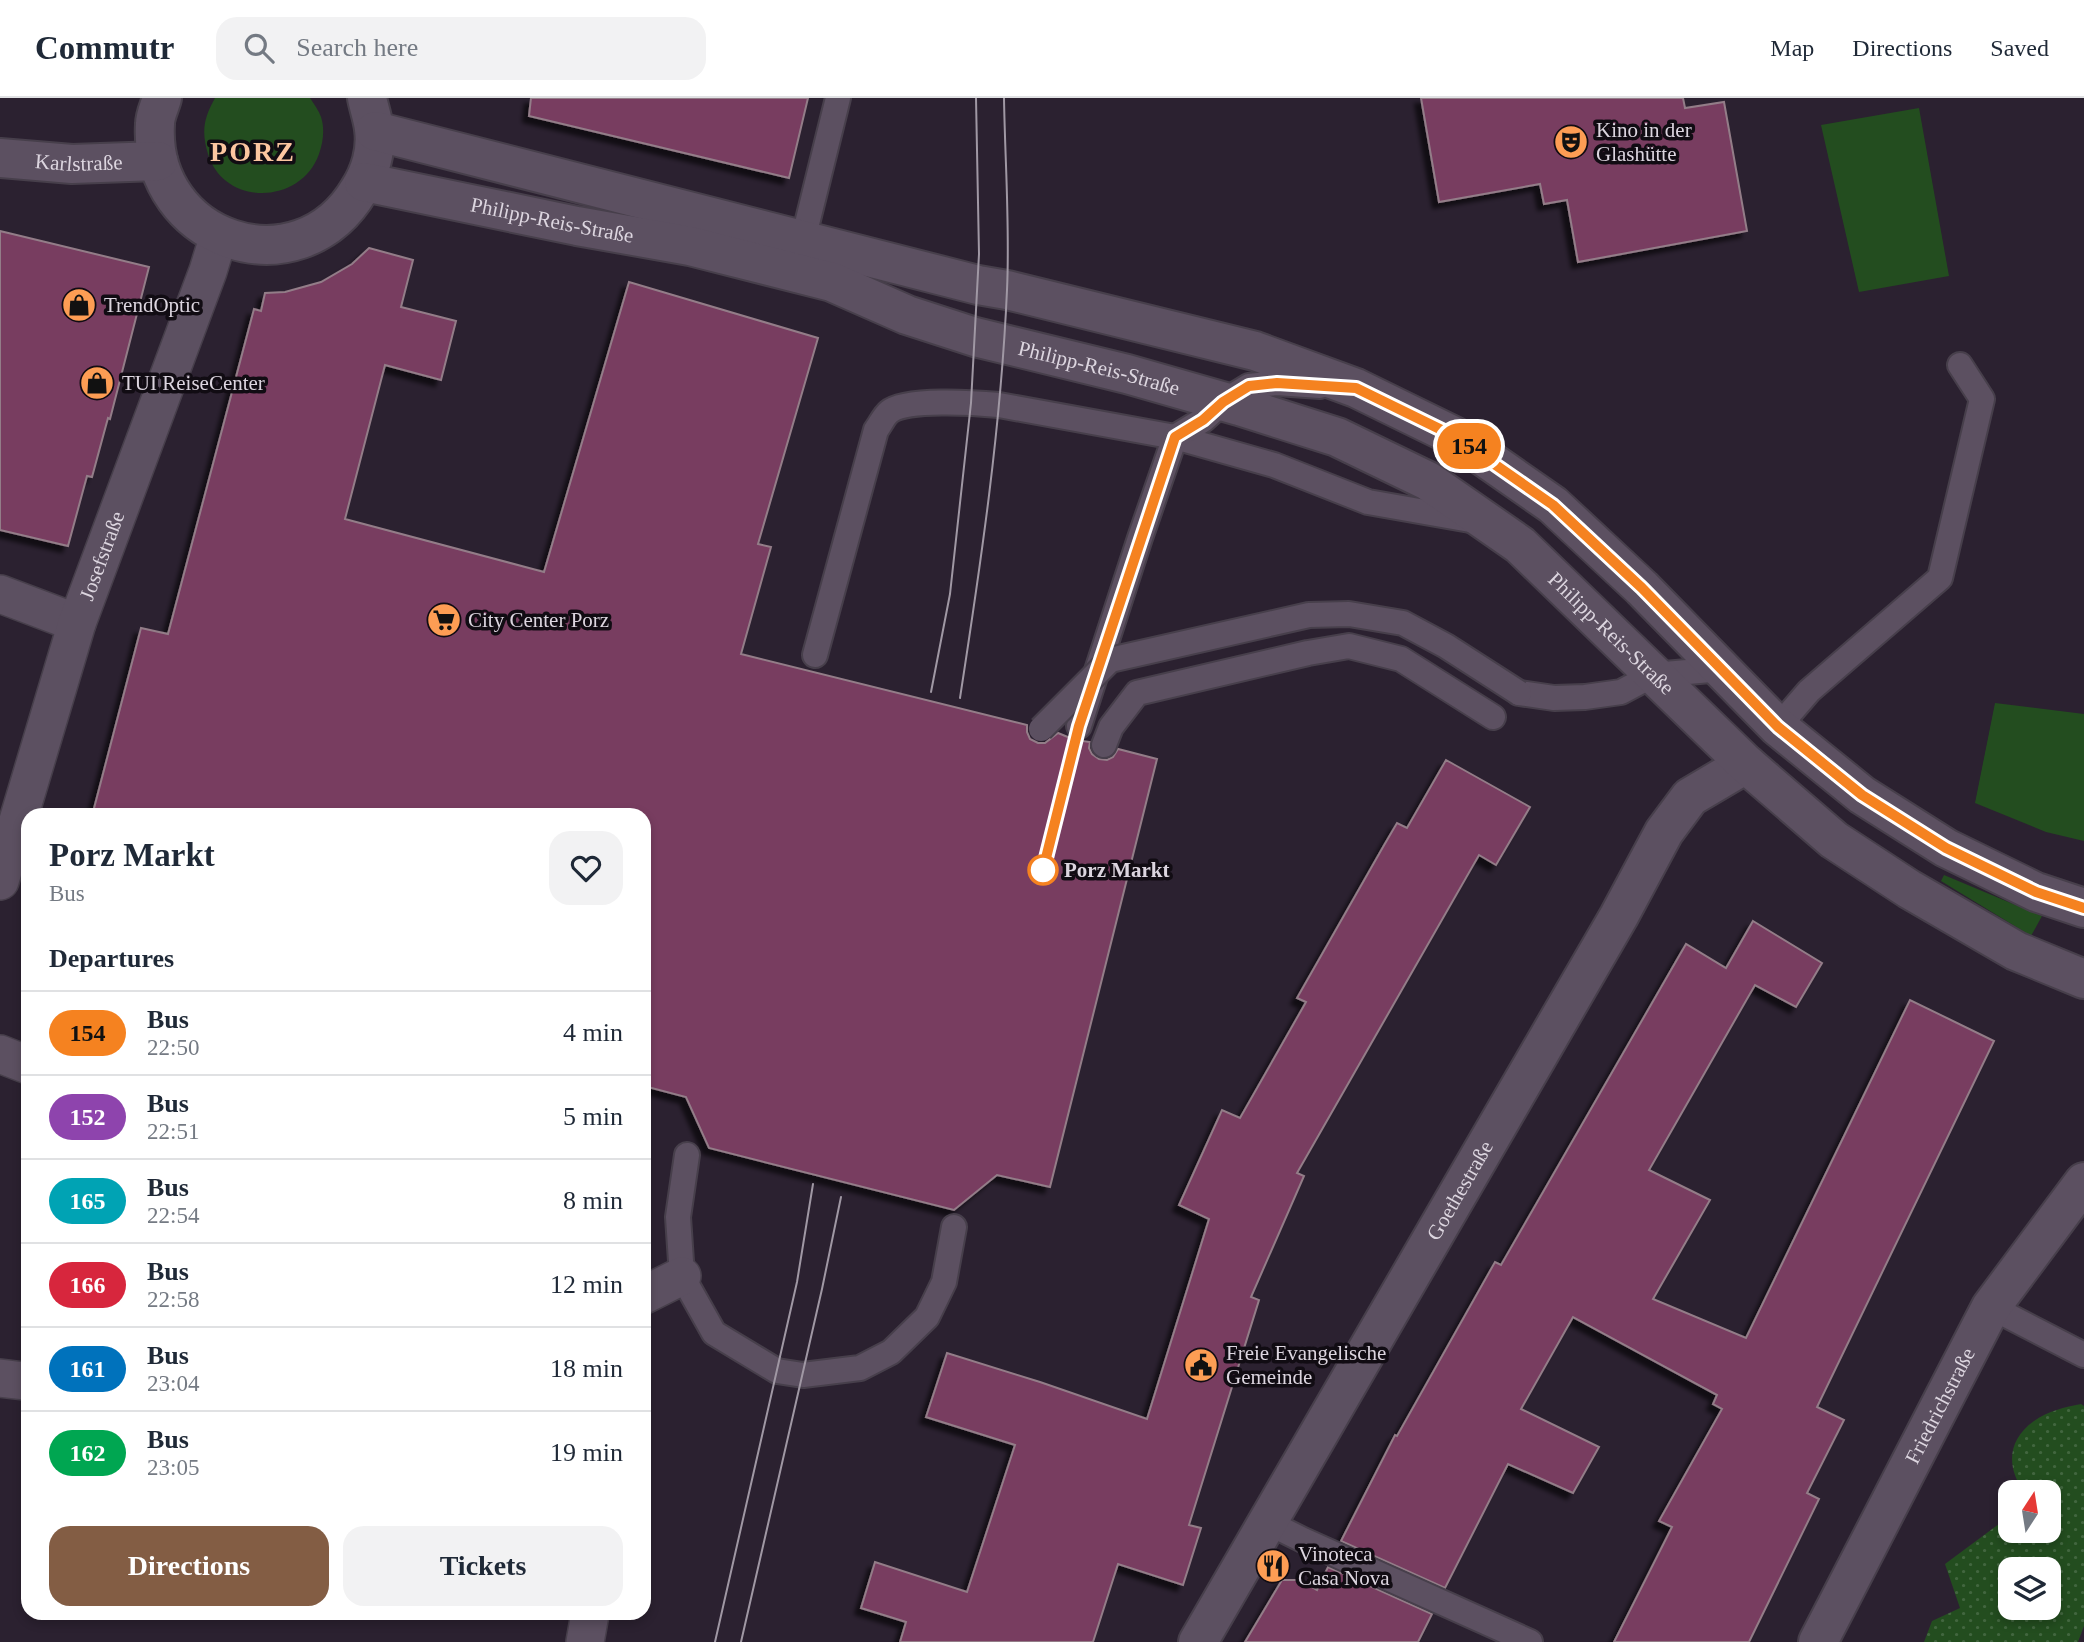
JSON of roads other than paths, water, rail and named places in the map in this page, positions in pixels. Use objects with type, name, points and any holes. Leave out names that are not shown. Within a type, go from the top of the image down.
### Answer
[{"type":"street","points":[[162,98],[155,122],[158,161],[170,192],[191,217],[219,235],[241,243],[266,245],[290,242],[313,234],[334,220],[351,203],[364,182],[373,158],[371,115]]},
{"type":"street","name":"Philipp-Reis-Straße","points":[[371,115],[803,240],[1255,351],[1356,388],[1454,436],[1553,505],[1642,588],[1778,727],[1862,795],[1946,848],[2036,892],[2084,908]]},
{"type":"street","name":"Karlstraße","points":[[0,158],[72,164],[158,161]]},
{"type":"street","name":"Philipp-Reis-Straße","points":[[364,182],[577,226],[691,246],[806,275],[832,282],[907,315],[975,337],[1127,374],[1337,437],[1428,481],[1520,545],[1746,764],[1834,840],[1909,889],[2016,951],[2084,979]]},
{"type":"street","name":"Josefstraße","points":[[22,808],[77,623],[219,235]]},
{"type":"street","points":[[0,594],[77,623]]},
{"type":"street","name":"Goethestraße","points":[[1198,1642],[1619,916],[1664,832],[1690,797],[1746,764]]},
{"type":"street","name":"Josefstraße","points":[[0,881],[21,811]]},
{"type":"street","points":[[0,1054],[21,1062]]},
{"type":"street","name":"Friedrichstraße","points":[[1818,1642],[1991,1307],[2084,1182]]},
{"type":"street","points":[[651,1292],[682,1276]]},
{"type":"street","points":[[0,1378],[21,1380]]},
{"type":"street","points":[[586,1642],[589,1620]]},
{"type":"lane","points":[[803,240],[838,98]]},
{"type":"lane","points":[[1778,727],[1809,691],[1940,578],[1982,399],[1960,365]]},
{"type":"lane","points":[[1079,726],[1175,437],[1249,386],[1268,384],[1356,388]]},
{"type":"lane","points":[[815,655],[876,430],[889,411],[909,404],[999,405],[1175,437],[1274,465],[1367,502],[1489,524]]},
{"type":"lane","points":[[1041,729],[1111,660],[1310,615],[1349,614],[1403,623],[1446,646],[1519,693],[1554,698],[1620,692],[1653,676],[1722,669]]},
{"type":"lane","points":[[1104,745],[1111,727],[1138,693],[1349,646],[1401,659],[1493,717]]},
{"type":"lane","points":[[687,1155],[678,1217],[682,1276],[713,1333],[777,1371],[803,1375],[860,1368],[891,1352],[927,1317],[944,1282],[954,1227]]},
{"type":"lane","points":[[1991,1307],[2084,1354]]},
{"type":"lane","points":[[1267,1522],[1530,1642]]},
{"type":"tram line","points":[[931,692],[950,594],[971,403],[979,254],[976,98]]},
{"type":"tram line","points":[[960,698],[989,494],[1004,341],[1008,242],[1004,98]]},
{"type":"tram line","points":[[715,1642],[797,1282],[813,1184]]},
{"type":"tram line","points":[[741,1642],[841,1197]]},
{"type":"place","name":"Kino in der Glashütte","points":[[1571,142]]},
{"type":"place","name":"TrendOptic","points":[[79,305]]},
{"type":"place","name":"TUI ReiseCenter","points":[[97,383]]},
{"type":"place","name":"City Center Porz","points":[[444,620]]},
{"type":"place","name":"Porz Markt","points":[[1043,870]]},
{"type":"place","name":"Freie Evangelische Gemeinde","points":[[1201,1365]]},
{"type":"place","name":"Vinoteca Casa Nova","points":[[1273,1566]]},
{"type":"district","name":"PORZ","points":[[253,151]]}]
